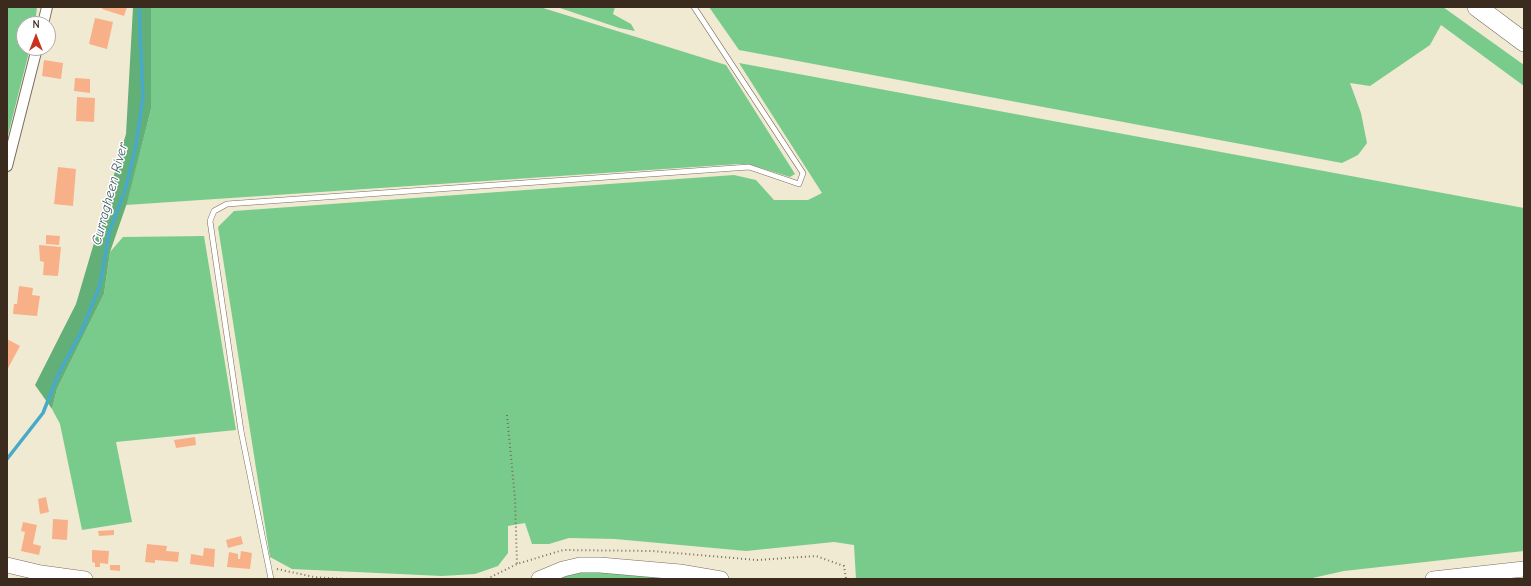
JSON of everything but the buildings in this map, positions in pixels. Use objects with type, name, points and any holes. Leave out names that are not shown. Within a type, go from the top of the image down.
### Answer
[{"type":"highway","points":[[1477,7],[1524,42]]},
{"type":"street","points":[[7,166],[35,56]]},
{"type":"street","points":[[7,565],[85,579]]},
{"type":"street","points":[[540,579],[563,569],[580,565],[648,568],[721,579]]},
{"type":"street","points":[[1433,579],[1524,569]]},
{"type":"lane","points":[[271,579],[241,431],[210,221],[214,210],[227,204],[749,167],[799,184],[803,172],[694,7]]},
{"type":"path","points":[[507,415],[515,499],[518,564]]},
{"type":"path","points":[[269,564],[277,569],[314,577],[344,579]]},
{"type":"green space","points":[[7,7],[37,7],[36,16],[16,16],[16,56],[28,56],[7,139]]},
{"type":"green space","points":[[133,7],[151,7],[151,109],[127,203],[110,252],[104,294],[57,389],[52,409],[35,385],[76,304],[126,134]]},
{"type":"green space","points":[[151,7],[540,7],[726,65],[795,174],[790,177],[751,165],[739,164],[126,205],[151,109]]},
{"type":"green space","points":[[557,7],[615,7],[613,14],[631,24],[635,31],[619,28]]},
{"type":"green space","points":[[709,7],[1443,7],[1524,65],[1524,86],[1441,25],[1430,45],[1370,86],[1350,83],[1361,113],[1367,143],[1358,155],[1342,163],[739,50]]},
{"type":"green space","points":[[739,63],[1524,208],[1524,551],[1344,571],[1308,579],[856,579],[854,545],[834,542],[746,551],[615,539],[569,538],[549,544],[532,544],[525,523],[508,526],[508,553],[498,566],[475,574],[442,576],[292,569],[270,557],[218,227],[234,211],[734,175],[756,180],[774,200],[808,200],[822,193]]},
{"type":"green space","points":[[204,236],[236,430],[116,442],[132,522],[82,530],[60,424],[52,409],[57,389],[104,294],[110,252],[123,237]]},
{"type":"green space","points":[[591,570],[684,579],[553,579]]},
{"type":"waterway","name":"Curragheen River","points":[[7,459],[43,413],[58,375],[82,330],[100,285],[109,233],[126,187],[136,145],[143,97],[139,7]]}]
